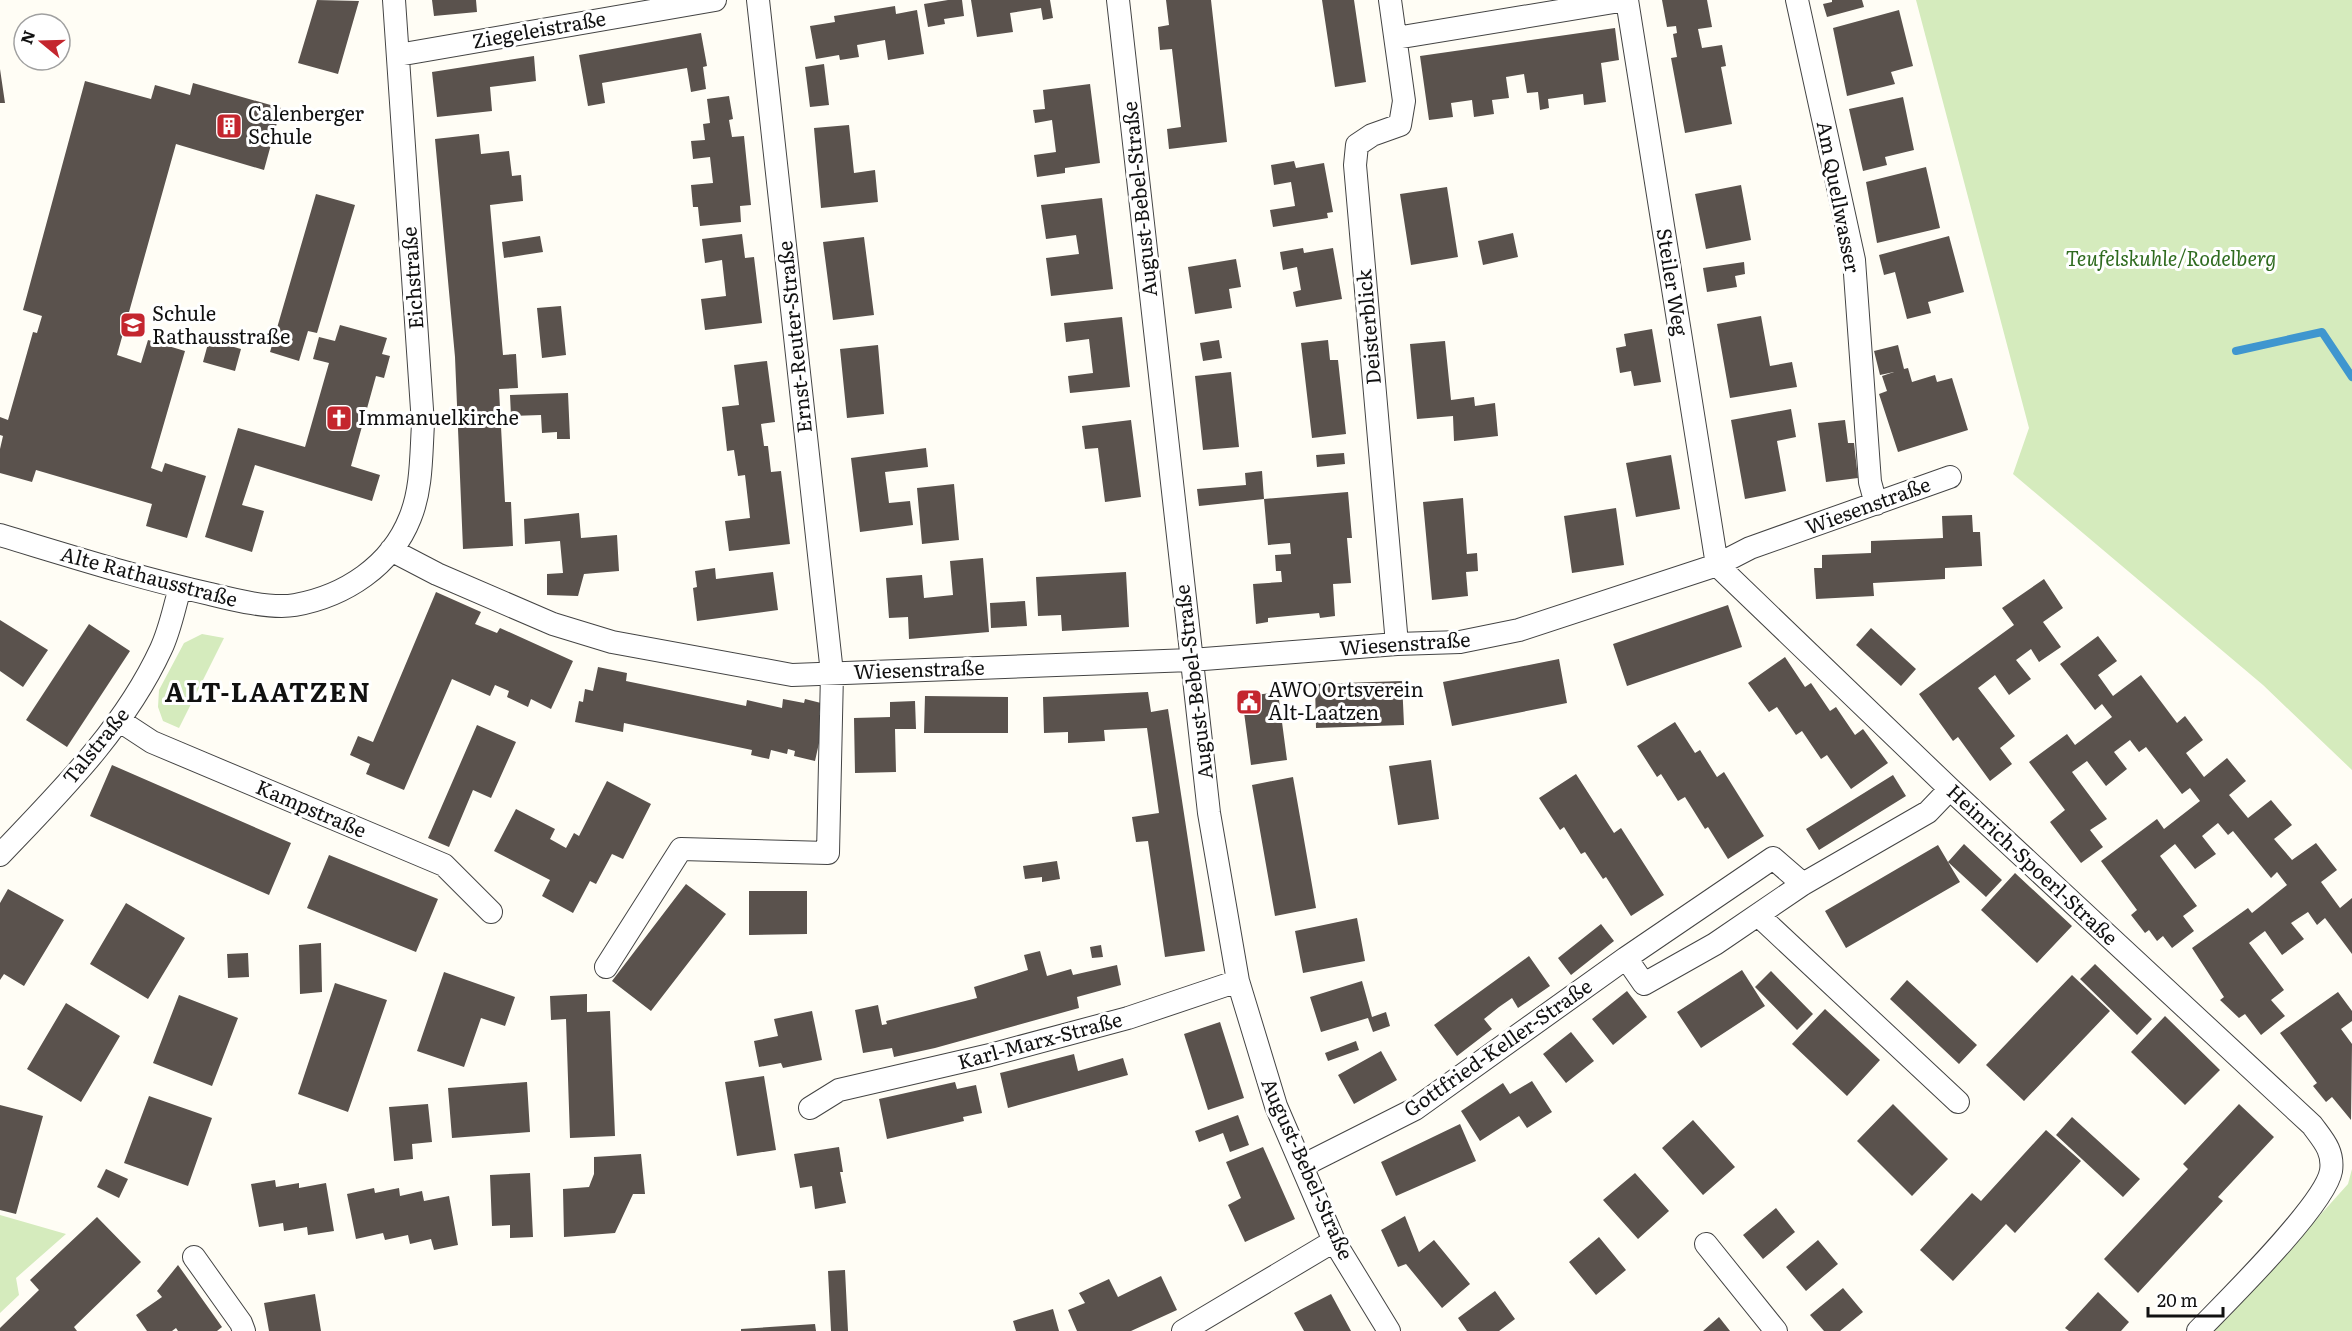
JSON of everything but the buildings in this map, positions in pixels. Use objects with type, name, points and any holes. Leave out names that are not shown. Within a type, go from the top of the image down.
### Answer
[{"type":"street","name":"Eichstraße","points":[[391,550],[410,518],[420,479],[423,424],[394,0]]},
{"type":"street","name":"Ziegeleistraße","points":[[398,55],[715,0]]},
{"type":"street","name":"Ernst-Reuter-Straße","points":[[758,0],[832,673]]},
{"type":"street","name":"August-Bebel-Straße","points":[[1118,0],[1209,813],[1238,981],[1276,1106],[1334,1241],[1389,1331]]},
{"type":"street","points":[[1390,0],[1396,38],[1627,0]]},
{"type":"street","name":"Steiler Weg","points":[[1627,0],[1717,565]]},
{"type":"street","name":"Am Quellwasser","points":[[1797,0],[1854,260],[1870,482],[1876,504]]},
{"type":"street","name":"Deisterblick","points":[[1396,38],[1404,101],[1400,125],[1372,135],[1357,145],[1355,165],[1397,644]]},
{"type":"street","name":"Wiesenstraße","points":[[391,550],[437,574],[553,624],[612,642],[792,675],[1191,660],[1397,644],[1460,642],[1519,630],[1717,565],[1750,548],[1950,477]]},
{"type":"street","name":"Alte Rathausstraße","points":[[0,535],[180,588],[247,603],[294,605],[333,594],[368,575],[391,550]]},
{"type":"street","name":"Heinrich-Spoerl-Straße","points":[[1717,565],[1950,789],[2312,1125],[2330,1149],[2331,1172],[2316,1203],[2198,1331]]},
{"type":"street","name":"Talstraße","points":[[0,855],[41,812],[120,721],[161,648],[180,588]]},
{"type":"street","name":"Wiesenstraße","points":[[606,967],[681,849],[828,853],[832,673]]},
{"type":"street","name":"Kampstraße","points":[[120,721],[152,742],[444,865],[491,912]]},
{"type":"street","points":[[1626,958],[1644,984],[1716,944],[1803,885],[1928,812],[1950,789]]},
{"type":"street","name":"Gottfried-Keller-Straße","points":[[1302,1166],[1415,1108],[1626,958],[1773,858],[1803,885]]},
{"type":"street","points":[[1758,915],[1958,1102]]},
{"type":"street","name":"Karl-Marx-Straße","points":[[810,1108],[839,1090],[990,1055],[1128,1018],[1238,981]]},
{"type":"street","points":[[1183,1331],[1334,1241]]},
{"type":"street","points":[[1706,1244],[1776,1331]]},
{"type":"street","points":[[194,1257],[241,1323],[244,1331]]},
{"type":"green space","name":"Teufelskuhle/Rodelberg","points":[[1916,0],[2352,0],[2352,770],[2263,685],[2013,474],[2029,428]]},
{"type":"green space","points":[[202,634],[224,638],[179,728],[163,721],[158,707],[159,690],[184,643]]},
{"type":"green space","points":[[2352,1169],[2352,1331],[2214,1331],[2348,1184]]},
{"type":"green space","points":[[0,1215],[66,1234],[16,1278],[19,1295],[0,1313]]},
{"type":"waterway","points":[[2236,351],[2322,332],[2352,377]]},
{"type":"place","name":"Calenberger Schule","points":[[229,126]]},
{"type":"place","name":"Schule Rathausstraße","points":[[133,325]]},
{"type":"place","name":"Immanuelkirche","points":[[339,418]]},
{"type":"place","name":"AWO Ortsverein Alt-Laatzen","points":[[1249,702]]},
{"type":"district","name":"ALT-LAATZEN","points":[[268,693]]}]
